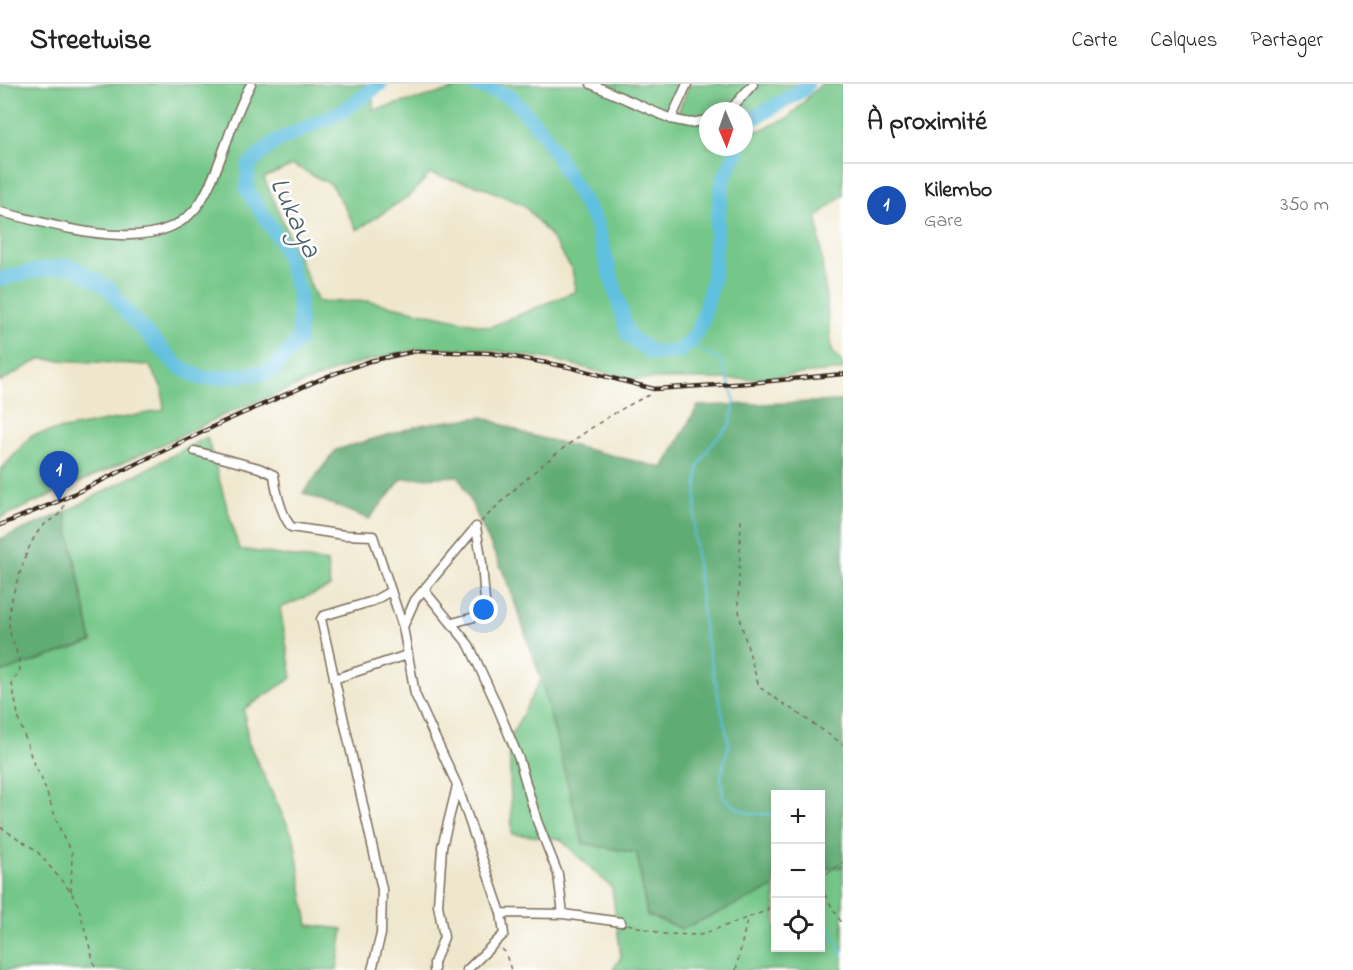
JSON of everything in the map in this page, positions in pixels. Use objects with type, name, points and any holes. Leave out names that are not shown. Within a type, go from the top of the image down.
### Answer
[{"type":"street","points":[[0,212],[68,229],[117,235],[147,234],[174,225],[189,215],[200,202],[219,164],[239,106],[251,84]]},
{"type":"street","points":[[591,84],[671,118],[690,123],[699,122]]},
{"type":"street","points":[[671,118],[687,84]]},
{"type":"street","points":[[737,102],[753,84]]},
{"type":"street","points":[[195,451],[259,468],[274,475],[276,490],[291,527],[344,535],[373,536],[403,627],[415,694],[457,785],[501,913],[504,934],[467,970]]},
{"type":"street","points":[[403,627],[415,600],[476,527]]},
{"type":"street","points":[[452,623],[486,614],[482,562],[476,527]]},
{"type":"street","points":[[424,590],[452,623],[473,653],[519,759],[537,821],[558,874],[563,914]]},
{"type":"street","points":[[372,970],[381,934],[382,889],[321,619],[323,616],[373,601],[391,591]]},
{"type":"street","points":[[334,679],[407,655]]},
{"type":"street","points":[[434,970],[434,963],[444,937],[438,905],[442,847],[457,785]]},
{"type":"street","points":[[501,913],[563,914],[621,922]]},
{"type":"path","points":[[476,527],[498,504],[583,432],[649,395]]},
{"type":"path","points":[[64,505],[59,515],[42,526],[22,565],[9,611],[10,629],[20,665],[12,684],[19,720],[34,765],[72,853],[71,892]]},
{"type":"path","points":[[741,520],[738,605],[759,687],[843,744]]},
{"type":"path","points":[[0,827],[36,850],[71,892],[78,905],[96,970]]},
{"type":"path","points":[[825,875],[843,862]]},
{"type":"path","points":[[825,895],[843,925]]},
{"type":"path","points":[[621,922],[664,934],[693,936],[747,920],[766,911],[771,906]]},
{"type":"path","points":[[736,970],[747,920]]},
{"type":"path","points":[[498,941],[505,952],[511,970]]},
{"type":"green space","points":[[0,84],[373,84],[373,110],[453,90],[453,84],[681,84],[671,113],[679,115],[677,114],[690,84],[800,84],[753,113],[753,102],[699,102],[699,156],[753,156],[753,124],[757,131],[788,118],[821,84],[843,84],[843,195],[817,217],[832,351],[843,364],[843,370],[749,379],[627,379],[555,360],[476,348],[418,349],[350,365],[228,413],[0,518],[0,471],[32,435],[164,410],[162,388],[149,365],[40,359],[0,382]],"holes":[[[293,165],[332,185],[357,230],[409,196],[430,174],[480,186],[524,205],[551,237],[572,269],[576,291],[490,327],[369,301],[318,302],[264,178]]]},
{"type":"green space","points":[[843,401],[843,867],[825,868],[825,790],[771,790],[771,889],[682,929],[647,915],[637,853],[583,843],[541,679],[508,583],[459,476],[402,479],[369,519],[303,493],[336,450],[425,424],[483,417],[529,435],[663,468],[698,406]]},
{"type":"green space","points":[[207,437],[239,549],[327,562],[330,587],[280,608],[292,678],[244,709],[248,742],[294,839],[308,925],[343,929],[337,970],[0,970],[0,673],[92,642],[65,512]]},
{"type":"green space","points":[[65,512],[92,642],[0,673],[0,539]]},
{"type":"green space","points":[[541,679],[583,843],[637,853],[647,915],[682,929],[771,889],[771,952],[825,952],[825,868],[843,867],[843,970],[613,970],[621,957],[612,888],[560,839],[512,834],[509,740]]},
{"type":"waterway","name":"Lukaya","points":[[0,279],[44,269],[71,266],[109,288],[128,314],[178,366],[201,378],[271,372],[299,340],[299,294],[283,245],[247,190],[248,166],[273,143],[345,110],[380,84]]},
{"type":"waterway","name":"Lukaya","points":[[474,84],[511,97],[543,133],[595,221],[628,335],[652,353],[678,352],[690,342],[701,325],[713,279],[723,180],[735,156]]},
{"type":"waterway","name":"Lukaya","points":[[753,119],[804,89],[807,84]]},
{"type":"waterway","points":[[690,342],[722,362],[735,401],[730,425],[712,443],[698,467],[694,535],[705,635],[729,744],[721,776],[723,797],[747,813],[771,814]]},
{"type":"waterway","points":[[825,913],[843,955]]},
{"type":"railway","points":[[0,525],[59,501],[225,421],[328,376],[370,361],[416,351],[491,353],[569,367],[654,389],[843,374]]},
{"type":"place","name":"Kilembo","points":[[59,501]]}]
